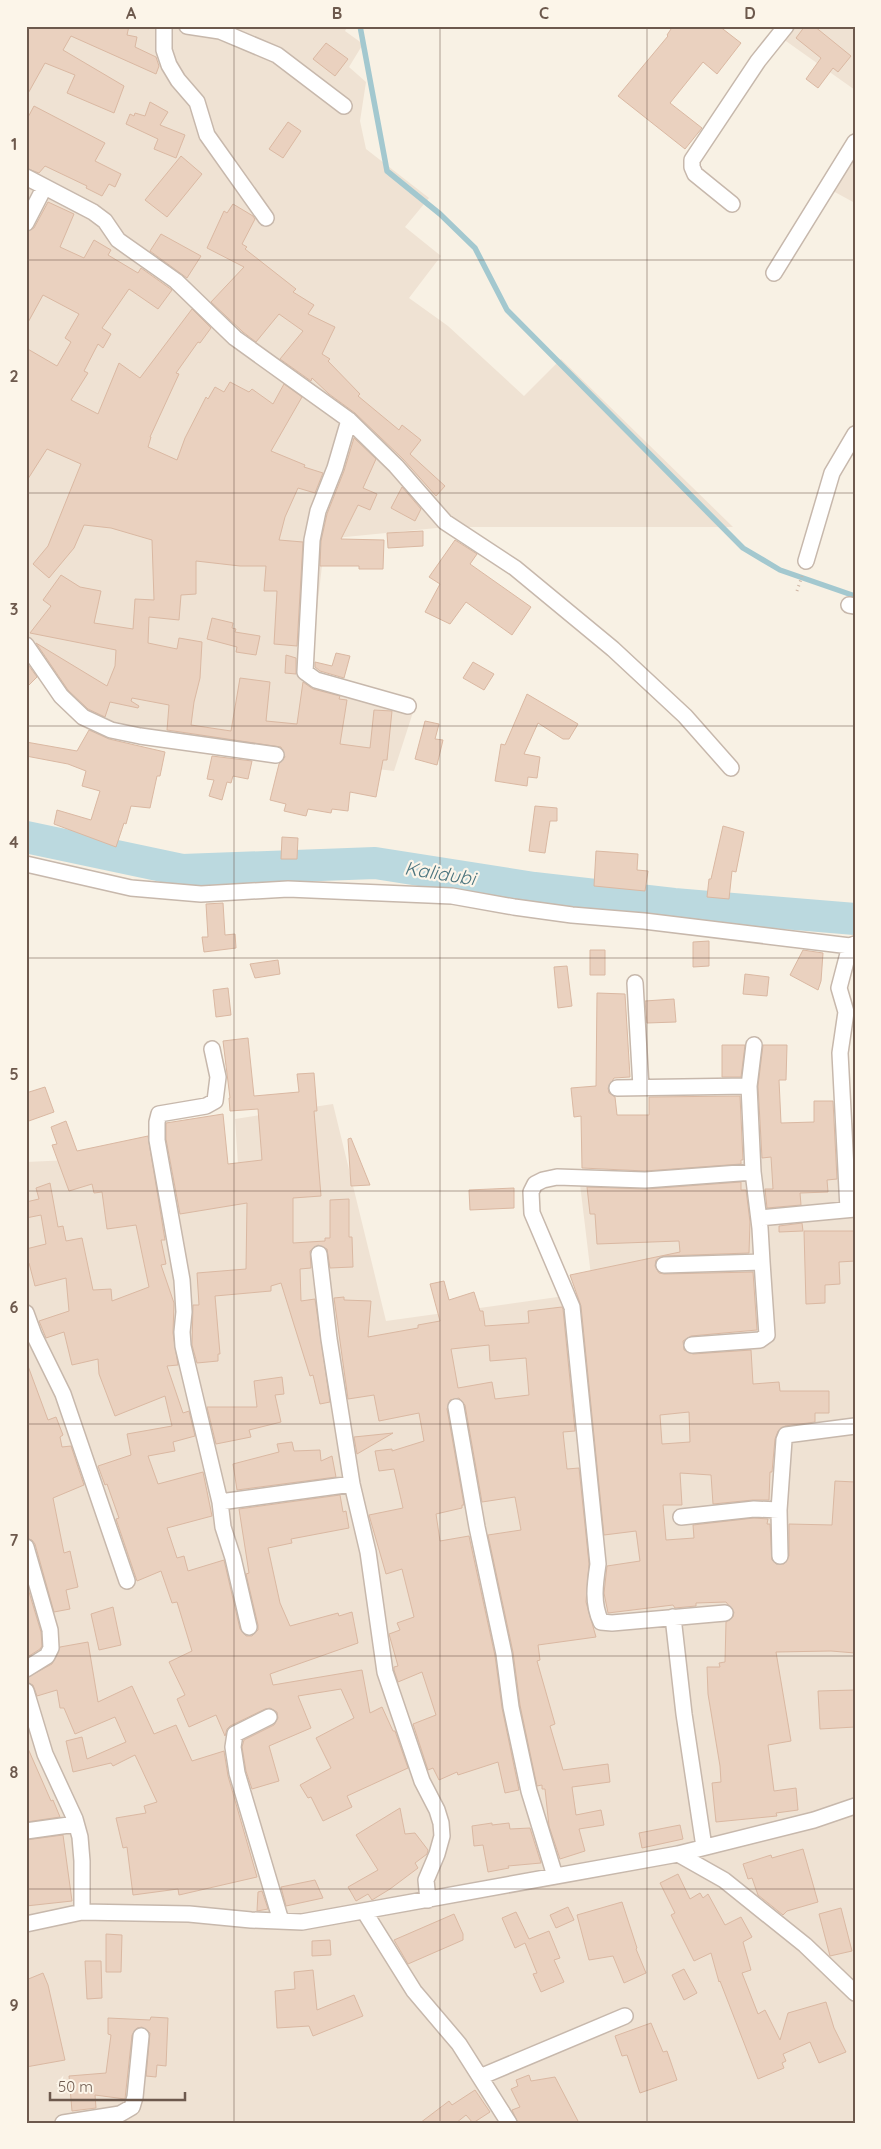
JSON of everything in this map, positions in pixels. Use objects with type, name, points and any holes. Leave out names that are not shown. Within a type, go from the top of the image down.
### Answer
[{"type":"street","points":[[164,26],[164,50],[169,65],[178,80],[197,102],[207,135],[266,218]]},
{"type":"street","points":[[186,26],[220,31],[277,56],[344,106]]},
{"type":"street","points":[[732,204],[696,174],[692,167],[692,160],[758,61],[786,26]]},
{"type":"street","points":[[774,273],[855,142]]},
{"type":"street","points":[[26,178],[93,212],[105,221],[118,240],[176,281],[235,338],[349,420],[396,466],[445,522],[515,568],[613,649],[685,716],[731,768]]},
{"type":"street","points":[[26,223],[44,188]]},
{"type":"street","points":[[349,420],[335,468],[318,512],[312,540],[305,672],[316,680],[408,706]]},
{"type":"street","points":[[806,561],[832,473],[855,434]]},
{"type":"street","points":[[26,646],[61,696],[83,717],[111,730],[140,736],[276,755]]},
{"type":"street","points":[[26,864],[140,889],[201,894],[288,889],[452,896],[572,915],[654,922],[853,945],[839,988],[846,1012],[840,1053],[852,1209],[760,1218]]},
{"type":"street","points":[[635,984],[641,1087]]},
{"type":"street","points":[[692,1345],[760,1340],[767,1335],[760,1218],[753,1172],[749,1086],[754,1045]]},
{"type":"street","points":[[212,1049],[218,1077],[216,1101],[206,1106],[159,1114],[156,1122],[157,1140],[182,1280],[183,1346],[220,1502],[222,1527],[234,1558],[249,1627]]},
{"type":"street","points":[[617,1088],[749,1086]]},
{"type":"street","points":[[725,1613],[601,1622],[596,1613],[594,1592],[598,1564],[572,1307],[532,1213],[531,1192],[535,1184],[557,1177],[645,1180],[753,1172]]},
{"type":"street","points":[[319,1254],[329,1339],[352,1484],[368,1552],[385,1672],[422,1781],[437,1810],[441,1823],[442,1836],[426,1880],[428,1900]]},
{"type":"street","points":[[664,1265],[762,1262]]},
{"type":"street","points":[[26,1312],[34,1335],[63,1394],[127,1581]]},
{"type":"street","points":[[456,1408],[477,1527],[504,1654],[511,1707],[529,1790],[555,1876]]},
{"type":"street","points":[[780,1556],[779,1510],[784,1440],[786,1435],[855,1426]]},
{"type":"street","points":[[220,1502],[352,1484]]},
{"type":"street","points":[[681,1517],[754,1509],[779,1510]]},
{"type":"street","points":[[26,1547],[52,1641],[48,1656],[26,1669]]},
{"type":"street","points":[[673,1617],[684,1714],[704,1847]]},
{"type":"street","points":[[26,1691],[45,1754],[76,1824],[82,1861],[82,1912]]},
{"type":"street","points":[[269,1717],[235,1734],[233,1747],[238,1773],[281,1921]]},
{"type":"street","points":[[26,1924],[82,1912],[189,1914],[302,1922],[678,1854],[814,1820],[855,1806]]},
{"type":"street","points":[[26,1830],[76,1824]]},
{"type":"street","points":[[678,1854],[724,1880],[805,1945],[855,1993]]},
{"type":"street","points":[[364,1911],[414,1991],[448,2028],[509,2123]]},
{"type":"street","points":[[480,2077],[625,2016]]},
{"type":"street","points":[[63,2123],[120,2114],[132,2108],[142,2036]]},
{"type":"path","points":[[797,591],[800,582]]},
{"type":"shaded area","points":[[26,26],[348,26],[345,31],[363,44],[349,67],[366,82],[360,121],[366,149],[429,198],[405,227],[441,256],[409,298],[448,326],[524,396],[561,359],[733,527],[447,527],[325,539],[314,636],[313,666],[318,672],[416,703],[394,771],[278,757],[190,750],[70,712],[45,686],[26,658]]},
{"type":"shaded area","points":[[782,26],[855,26],[855,90],[776,34]]},
{"type":"shaded area","points":[[855,131],[855,203],[820,184]]},
{"type":"shaded area","points":[[333,1104],[386,1321],[593,1292],[579,1176],[748,1161],[752,1125],[855,1123],[855,2123],[26,2123],[26,1162],[114,1158],[119,1187],[238,1165],[235,1119]]},
{"type":"building","points":[[26,26],[129,26],[127,35],[137,37],[135,47],[156,57],[159,66],[156,74],[71,36],[63,50],[124,86],[114,113],[67,93],[75,75],[45,63],[26,97]]},
{"type":"building","points":[[673,26],[719,26],[741,43],[717,74],[703,62],[670,103],[702,128],[685,149],[618,96],[668,36]]},
{"type":"building","points":[[805,26],[814,26],[851,56],[838,72],[833,68],[818,88],[806,79],[821,58],[796,38]]},
{"type":"building","points":[[326,43],[348,59],[335,76],[313,59]]},
{"type":"building","points":[[150,102],[168,112],[160,125],[185,135],[176,158],[154,149],[158,139],[126,124],[130,114],[134,116],[135,113],[145,116]]},
{"type":"building","points":[[34,106],[105,143],[95,161],[121,174],[115,187],[109,184],[102,196],[86,188],[87,186],[45,166],[39,173],[26,168],[26,121]]},
{"type":"building","points":[[288,122],[301,131],[283,158],[269,149]]},
{"type":"building","points":[[181,156],[202,174],[167,217],[145,200]]},
{"type":"building","points":[[48,202],[74,214],[60,247],[84,258],[94,240],[111,250],[108,255],[138,273],[141,268],[172,290],[158,309],[129,289],[102,328],[111,334],[103,348],[98,344],[84,371],[88,373],[71,400],[98,414],[119,363],[140,378],[192,309],[211,328],[200,343],[198,342],[176,373],[179,374],[150,437],[148,447],[177,460],[185,438],[206,397],[208,399],[215,387],[224,392],[230,382],[249,392],[252,389],[273,404],[284,384],[302,397],[271,451],[305,465],[304,467],[323,473],[315,493],[298,488],[285,517],[279,540],[303,542],[297,646],[274,644],[277,591],[264,591],[266,566],[240,566],[196,561],[196,594],[181,595],[179,620],[149,617],[148,643],[177,649],[179,638],[202,642],[200,678],[191,725],[231,731],[240,678],[270,682],[266,721],[297,724],[303,682],[313,689],[340,696],[339,699],[347,700],[340,744],[370,748],[374,710],[392,711],[387,760],[383,760],[376,797],[350,792],[348,811],[332,809],[331,813],[308,809],[306,816],[284,811],[286,804],[270,800],[279,764],[285,757],[281,747],[167,730],[169,705],[132,698],[131,701],[139,706],[138,708],[110,702],[105,717],[88,709],[68,690],[36,643],[107,686],[115,666],[116,650],[30,633],[51,606],[43,600],[61,575],[80,587],[101,591],[94,623],[133,629],[135,599],[154,600],[152,540],[111,528],[84,525],[74,548],[49,578],[33,564],[48,546],[81,464],[47,449],[26,482],[26,348],[57,366],[71,342],[65,338],[79,314],[43,295],[26,326],[26,232],[34,228]]},
{"type":"building","points":[[233,204],[255,219],[242,244],[247,247],[245,249],[296,289],[293,292],[314,305],[308,314],[335,327],[322,354],[330,359],[328,361],[360,394],[358,396],[399,430],[402,425],[421,440],[410,454],[445,486],[436,496],[403,459],[355,413],[329,394],[312,378],[311,381],[280,359],[303,331],[279,314],[256,342],[211,302],[244,267],[207,248],[224,211],[227,213]]},
{"type":"building","points":[[161,234],[201,256],[187,278],[150,251]]},
{"type":"building","points":[[354,438],[376,459],[363,488],[377,494],[370,510],[358,505],[341,539],[384,540],[383,569],[359,569],[359,566],[320,566],[321,541],[327,514],[344,471]]},
{"type":"building","points":[[402,487],[421,509],[415,521],[391,508]]},
{"type":"building","points":[[423,531],[423,546],[388,548],[387,533]]},
{"type":"building","points":[[455,540],[477,554],[470,564],[531,607],[512,635],[466,602],[450,624],[425,612],[440,584],[429,577]]},
{"type":"building","points":[[212,618],[233,623],[232,628],[236,629],[235,632],[260,636],[256,655],[236,652],[237,647],[207,639]]},
{"type":"building","points":[[336,653],[350,656],[344,678],[320,671],[315,667],[315,662],[332,666]]},
{"type":"building","points":[[286,655],[296,658],[296,674],[285,673]]},
{"type":"building","points":[[26,662],[37,677],[26,688]]},
{"type":"building","points":[[473,662],[494,674],[484,690],[463,678]]},
{"type":"building","points":[[527,694],[578,724],[569,739],[563,739],[538,723],[524,754],[540,757],[537,778],[528,777],[527,786],[495,781],[501,744],[505,745]]},
{"type":"building","points":[[425,721],[439,724],[435,739],[443,740],[437,765],[415,759]]},
{"type":"building","points":[[89,730],[109,739],[165,752],[160,776],[157,776],[150,808],[131,806],[116,847],[54,824],[57,810],[91,820],[100,791],[82,786],[86,771],[68,764],[26,756],[26,742],[77,751]]},
{"type":"building","points":[[212,756],[252,761],[248,779],[233,776],[231,783],[227,782],[222,800],[209,796],[214,780],[207,779]]},
{"type":"building","points":[[535,806],[557,808],[557,821],[550,821],[545,853],[529,851]]},
{"type":"building","points":[[723,826],[744,832],[736,872],[732,871],[729,899],[707,897],[709,879],[711,879]]},
{"type":"building","points":[[282,837],[298,838],[297,859],[281,859]]},
{"type":"building","points":[[596,851],[638,854],[637,870],[648,871],[645,891],[594,886]]},
{"type":"building","points":[[223,903],[225,935],[235,934],[236,948],[204,952],[202,937],[208,937],[206,904]]},
{"type":"building","points":[[709,941],[709,966],[693,967],[693,942]]},
{"type":"building","points":[[590,950],[605,950],[605,975],[590,975]]},
{"type":"building","points":[[803,950],[823,953],[821,981],[818,990],[790,975]]},
{"type":"building","points":[[278,960],[280,974],[255,978],[250,964]]},
{"type":"building","points":[[567,966],[572,1006],[558,1008],[554,967]]},
{"type":"building","points":[[745,974],[769,977],[767,996],[743,994]]},
{"type":"building","points":[[228,988],[231,1015],[216,1017],[213,990]]},
{"type":"building","points":[[597,993],[625,994],[630,1077],[614,1078],[608,1088],[609,1093],[615,1097],[617,1115],[649,1115],[649,1097],[740,1096],[743,1160],[741,1160],[741,1164],[645,1171],[582,1168],[581,1116],[574,1117],[571,1088],[596,1086]]},
{"type":"building","points":[[674,999],[676,1022],[647,1023],[645,1001]]},
{"type":"building","points":[[248,1038],[254,1096],[299,1092],[297,1074],[314,1073],[317,1111],[314,1111],[321,1196],[293,1198],[293,1243],[325,1241],[325,1238],[330,1238],[330,1200],[349,1199],[349,1237],[352,1237],[353,1267],[330,1268],[327,1249],[318,1245],[310,1251],[311,1268],[300,1269],[301,1301],[315,1299],[330,1402],[320,1404],[313,1375],[310,1376],[281,1283],[271,1286],[271,1291],[215,1296],[220,1354],[218,1354],[218,1361],[197,1363],[192,1345],[193,1305],[199,1305],[197,1273],[246,1269],[247,1203],[180,1214],[166,1139],[166,1123],[223,1114],[228,1164],[262,1160],[258,1109],[230,1111],[223,1041]]},
{"type":"building","points":[[722,1045],[745,1045],[741,1077],[722,1077]]},
{"type":"building","points":[[763,1045],[787,1045],[786,1080],[779,1080],[781,1123],[814,1122],[814,1101],[833,1101],[837,1179],[827,1180],[828,1192],[800,1193],[801,1205],[767,1208],[765,1189],[773,1189],[771,1157],[762,1158],[758,1086]]},
{"type":"building","points":[[45,1087],[54,1112],[26,1122],[26,1093]]},
{"type":"building","points":[[66,1121],[77,1151],[148,1136],[165,1240],[161,1240],[166,1264],[161,1265],[174,1303],[173,1333],[178,1365],[167,1366],[183,1413],[189,1411],[195,1436],[173,1442],[175,1451],[148,1456],[158,1484],[203,1472],[212,1516],[167,1528],[177,1558],[184,1556],[188,1571],[224,1560],[240,1629],[246,1636],[252,1636],[258,1630],[258,1625],[246,1574],[249,1573],[239,1509],[340,1495],[343,1512],[346,1511],[349,1528],[291,1539],[292,1543],[268,1548],[280,1603],[290,1626],[338,1613],[339,1616],[352,1612],[358,1643],[270,1674],[273,1685],[362,1670],[370,1713],[382,1707],[393,1731],[395,1731],[408,1768],[347,1796],[352,1807],[323,1821],[311,1797],[308,1798],[300,1785],[331,1768],[316,1738],[354,1718],[341,1689],[298,1696],[311,1728],[269,1746],[279,1781],[252,1789],[246,1771],[242,1747],[244,1740],[274,1725],[278,1718],[277,1712],[270,1708],[265,1709],[230,1726],[225,1736],[216,1715],[189,1727],[177,1699],[185,1695],[169,1662],[192,1651],[177,1602],[172,1603],[161,1571],[137,1581],[116,1519],[119,1518],[107,1484],[105,1485],[98,1466],[131,1455],[127,1434],[172,1426],[165,1396],[115,1416],[99,1374],[98,1359],[72,1365],[64,1332],[46,1338],[39,1321],[69,1311],[66,1278],[35,1286],[29,1263],[26,1264],[26,1249],[46,1244],[41,1215],[26,1218],[26,1202],[39,1199],[36,1188],[50,1183],[58,1227],[63,1226],[66,1241],[82,1238],[93,1290],[111,1289],[112,1301],[149,1287],[136,1225],[107,1229],[102,1192],[94,1193],[92,1184],[69,1191],[52,1145],[57,1144],[51,1127]]},
{"type":"building","points":[[351,1138],[370,1185],[351,1186],[348,1139]]},
{"type":"building","points":[[741,1182],[741,1190],[746,1190],[750,1222],[749,1253],[664,1256],[656,1260],[655,1266],[659,1273],[664,1274],[753,1272],[757,1330],[691,1336],[683,1341],[684,1350],[693,1354],[751,1350],[753,1384],[779,1382],[780,1391],[829,1391],[829,1413],[815,1413],[815,1422],[785,1426],[778,1431],[775,1439],[772,1472],[770,1472],[769,1500],[713,1504],[711,1475],[680,1473],[682,1505],[663,1505],[666,1540],[694,1538],[693,1525],[754,1518],[768,1519],[767,1524],[770,1524],[772,1560],[776,1564],[784,1564],[789,1556],[789,1524],[832,1525],[835,1481],[855,1482],[855,1653],[831,1651],[776,1652],[791,1741],[768,1745],[774,1791],[796,1788],[798,1810],[776,1813],[777,1816],[716,1822],[712,1783],[721,1782],[708,1694],[707,1667],[720,1667],[719,1663],[725,1662],[726,1622],[733,1617],[734,1612],[726,1602],[696,1603],[696,1606],[675,1608],[673,1605],[608,1613],[604,1593],[607,1566],[640,1561],[636,1531],[604,1535],[581,1306],[570,1275],[680,1252],[679,1241],[597,1244],[595,1214],[590,1214],[587,1187],[646,1189]],"holes":[[[689,1412],[690,1442],[662,1444],[660,1415]]]},
{"type":"building","points":[[514,1188],[514,1208],[470,1210],[469,1190]]},
{"type":"building","points":[[802,1223],[803,1231],[779,1232],[779,1226]]},
{"type":"building","points":[[804,1231],[855,1231],[855,1261],[839,1262],[840,1284],[825,1285],[825,1303],[806,1304]]},
{"type":"building","points":[[444,1281],[449,1300],[474,1292],[480,1311],[483,1311],[485,1326],[529,1323],[528,1311],[562,1307],[563,1309],[575,1431],[563,1432],[567,1469],[579,1468],[589,1564],[586,1602],[596,1637],[538,1645],[540,1660],[537,1661],[555,1724],[550,1726],[563,1770],[608,1764],[610,1782],[572,1787],[576,1815],[601,1810],[604,1825],[579,1829],[585,1851],[560,1859],[549,1826],[545,1789],[542,1789],[542,1785],[537,1786],[520,1705],[513,1652],[488,1535],[521,1530],[515,1497],[482,1502],[465,1405],[459,1398],[450,1400],[447,1409],[464,1505],[462,1505],[462,1508],[436,1514],[440,1541],[469,1536],[495,1656],[502,1708],[519,1790],[505,1793],[498,1762],[458,1775],[457,1772],[439,1780],[433,1768],[428,1770],[413,1724],[436,1715],[422,1672],[398,1682],[394,1670],[394,1667],[398,1666],[389,1634],[400,1630],[397,1623],[414,1617],[402,1569],[386,1574],[369,1515],[403,1508],[394,1469],[379,1471],[375,1451],[392,1449],[392,1451],[424,1441],[419,1413],[379,1421],[374,1395],[348,1399],[334,1298],[344,1297],[344,1300],[371,1301],[368,1337],[418,1328],[418,1325],[440,1321],[430,1284]],"holes":[[[489,1345],[490,1361],[526,1358],[529,1395],[495,1399],[492,1382],[458,1388],[451,1349]]]},
{"type":"building","points":[[28,1366],[48,1420],[56,1417],[63,1435],[60,1437],[62,1447],[71,1446],[84,1485],[53,1498],[64,1553],[70,1551],[78,1587],[66,1590],[70,1609],[54,1612],[35,1544],[32,1540],[26,1538],[26,1367]]},
{"type":"building","points":[[282,1377],[284,1394],[275,1395],[281,1422],[249,1430],[251,1437],[216,1444],[207,1407],[257,1407],[254,1381]]},
{"type":"building","points":[[393,1433],[357,1454],[354,1437]]},
{"type":"building","points":[[292,1442],[294,1451],[320,1450],[321,1461],[332,1456],[336,1477],[237,1490],[233,1464],[279,1452],[277,1444]]},
{"type":"building","points":[[26,1582],[41,1632],[42,1646],[26,1658]]},
{"type":"building","points":[[113,1607],[121,1645],[99,1650],[91,1614]]},
{"type":"building","points":[[88,1642],[98,1702],[132,1686],[154,1734],[176,1725],[192,1761],[224,1751],[228,1776],[257,1877],[179,1895],[178,1889],[133,1895],[127,1847],[123,1848],[116,1818],[146,1813],[144,1806],[157,1802],[135,1755],[113,1766],[111,1763],[73,1772],[66,1741],[82,1737],[87,1759],[126,1742],[115,1717],[75,1734],[64,1708],[60,1708],[57,1690],[37,1696],[33,1685],[26,1682],[26,1678],[52,1664],[60,1647]]},
{"type":"building","points":[[855,1690],[855,1727],[820,1729],[818,1691]]},
{"type":"building","points":[[26,1744],[51,1801],[53,1800],[60,1817],[26,1822]]},
{"type":"building","points":[[400,1808],[405,1834],[415,1833],[428,1850],[427,1854],[415,1863],[418,1868],[390,1889],[372,1900],[368,1894],[356,1901],[348,1887],[378,1870],[356,1835]]},
{"type":"building","points":[[492,1823],[492,1825],[509,1823],[510,1829],[530,1828],[541,1863],[508,1866],[509,1868],[488,1872],[483,1845],[474,1846],[472,1826]]},
{"type":"building","points":[[680,1825],[683,1839],[642,1848],[639,1833]]},
{"type":"building","points":[[63,1835],[72,1901],[26,1906],[26,1840]]},
{"type":"building","points":[[803,1849],[818,1902],[787,1911],[783,1915],[758,1895],[752,1878],[748,1879],[743,1864],[771,1855],[772,1858]]},
{"type":"building","points":[[678,1874],[690,1899],[700,1893],[703,1898],[708,1894],[725,1925],[741,1917],[752,1937],[743,1942],[751,1970],[742,1973],[758,2014],[765,2010],[780,2040],[788,2013],[826,2002],[834,2028],[846,2052],[819,2063],[810,2042],[783,2054],[786,2061],[782,2063],[784,2068],[758,2079],[719,1982],[711,1953],[694,1961],[671,1915],[675,1913],[660,1883]]},
{"type":"building","points":[[315,1880],[323,1898],[286,1906],[281,1887]]},
{"type":"building","points":[[262,1891],[268,1909],[257,1911],[258,1892]]},
{"type":"building","points":[[622,1902],[636,1949],[646,1973],[624,1983],[613,1956],[589,1960],[577,1915]]},
{"type":"building","points":[[568,1907],[574,1920],[556,1928],[550,1915]]},
{"type":"building","points":[[841,1908],[852,1951],[830,1956],[819,1914]]},
{"type":"building","points":[[516,1912],[529,1939],[549,1931],[560,1958],[554,1960],[564,1982],[541,1992],[533,1974],[537,1973],[525,1943],[515,1948],[502,1918]]},
{"type":"building","points":[[454,1914],[463,1934],[463,1940],[408,1964],[394,1940]]},
{"type":"building","points":[[106,1934],[122,1935],[121,1972],[106,1972]]},
{"type":"building","points":[[330,1940],[331,1955],[312,1956],[312,1941]]},
{"type":"building","points":[[85,1961],[101,1961],[102,1998],[87,1999]]},
{"type":"building","points":[[684,1969],[697,1993],[684,2000],[672,1975]]},
{"type":"building","points":[[313,1970],[317,2010],[354,1995],[363,2016],[313,2036],[309,2026],[277,2028],[275,1991],[295,1989],[294,1972]]},
{"type":"building","points":[[43,1973],[48,1985],[65,2060],[26,2067],[26,1980]]},
{"type":"building","points":[[151,2017],[168,2018],[166,2066],[157,2065],[156,2077],[146,2076],[150,2033],[142,2027],[137,2028],[132,2035],[125,2099],[95,2095],[96,2108],[72,2111],[69,2076],[106,2073],[111,2035],[108,2034],[108,2018],[150,2020]]},
{"type":"building","points":[[651,2023],[663,2052],[667,2051],[677,2080],[640,2093],[627,2055],[622,2056],[615,2036]]},
{"type":"building","points":[[529,2075],[531,2081],[555,2077],[579,2123],[518,2123],[512,2110],[520,2107],[511,2089],[518,2086],[516,2080]]},
{"type":"building","points":[[475,2090],[490,2112],[473,2123],[466,2115],[456,2123],[420,2123],[449,2101],[452,2105]]},
{"type":"waterway","points":[[360,26],[387,171],[440,214],[475,248],[507,310],[743,548],[780,570],[855,596]]},
{"type":"waterway","name":"Kalidubi","points":[[26,837],[182,870],[375,863],[534,888],[674,904],[855,919]]}]
